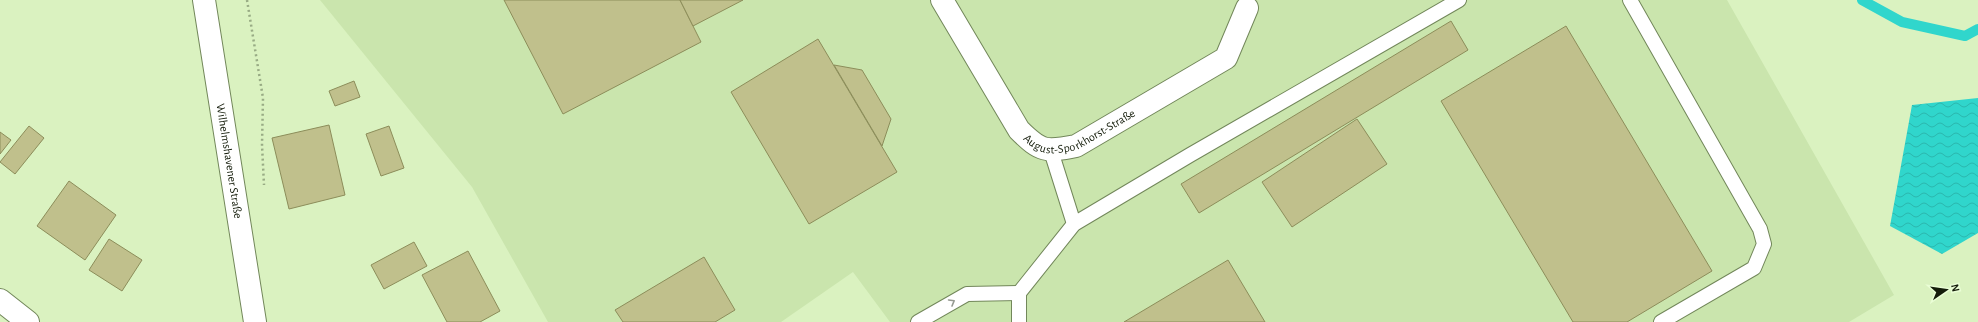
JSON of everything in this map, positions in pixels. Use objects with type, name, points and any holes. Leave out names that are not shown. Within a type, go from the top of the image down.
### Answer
[{"type":"street","name":"Wilhelmshavener Straße","points":[[204,0],[255,322]]},
{"type":"street","name":"August-Sporkhorst-Straße","points":[[942,0],[1019,130],[1034,145],[1051,151],[1076,146],[1226,58],[1247,8]]},
{"type":"street","points":[[0,300],[28,322]]},
{"type":"lane","points":[[1019,322],[1019,292],[1074,224],[1190,155],[1459,0]]},
{"type":"lane","points":[[1630,0],[1760,228],[1764,244],[1754,268],[1661,322]]},
{"type":"lane","points":[[1051,151],[1074,224]]},
{"type":"lane","points":[[918,322],[967,294],[1019,292]]},
{"type":"path","points":[[247,0],[263,98],[262,146],[264,187]]},
{"type":"shaded area","points":[[320,0],[1727,0],[1894,295],[1849,322],[890,322],[853,272],[781,322],[548,322],[472,187]]},
{"type":"water","points":[[1978,98],[1978,233],[1942,254],[1890,226],[1912,105]]},
{"type":"building","points":[[504,0],[680,0],[701,42],[563,114]]},
{"type":"building","points":[[680,0],[743,0],[693,26]]},
{"type":"building","points":[[1451,21],[1468,50],[1199,213],[1181,184]]},
{"type":"building","points":[[1566,26],[1712,271],[1627,322],[1573,322],[1441,101]]},
{"type":"building","points":[[818,39],[897,172],[809,224],[731,92]]},
{"type":"building","points":[[834,65],[862,70],[891,119],[882,146]]},
{"type":"building","points":[[354,81],[360,97],[335,106],[329,91]]},
{"type":"building","points":[[1357,119],[1387,164],[1292,227],[1262,182]]},
{"type":"building","points":[[329,125],[345,195],[289,209],[272,138]]},
{"type":"building","points":[[29,126],[44,138],[15,174],[0,162]]},
{"type":"building","points":[[389,126],[404,168],[381,176],[366,134]]},
{"type":"building","points":[[0,132],[11,140],[0,154]]},
{"type":"building","points":[[69,181],[116,215],[85,260],[37,226]]},
{"type":"building","points":[[109,239],[142,260],[122,291],[89,270]]},
{"type":"building","points":[[414,242],[427,266],[384,289],[371,265]]},
{"type":"building","points":[[468,251],[500,311],[480,322],[447,322],[422,275]]},
{"type":"building","points":[[704,257],[735,310],[715,322],[623,322],[615,310]]},
{"type":"building","points":[[1228,260],[1265,322],[1124,322]]},
{"type":"waterway","points":[[1862,0],[1902,22],[1965,36],[1978,29]]}]
